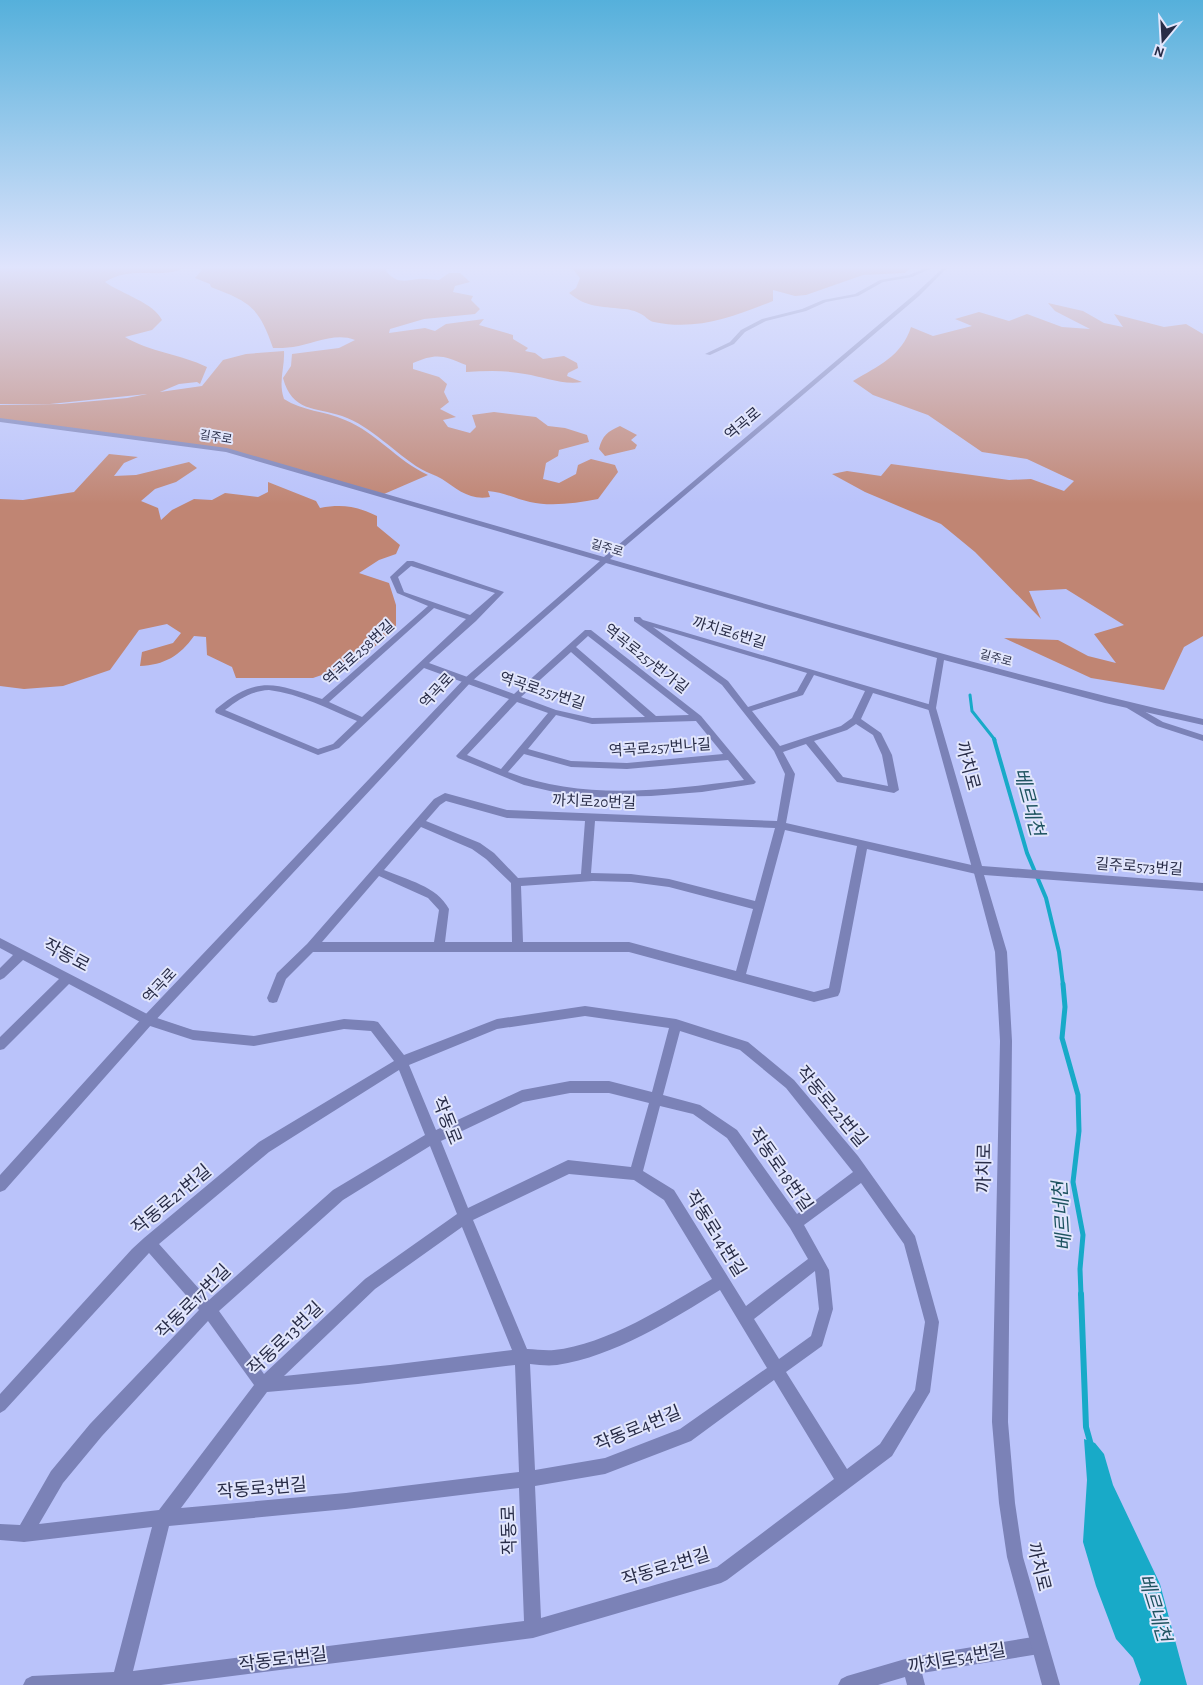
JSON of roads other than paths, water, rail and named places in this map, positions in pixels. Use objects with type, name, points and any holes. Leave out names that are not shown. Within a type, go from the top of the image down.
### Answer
[{"type":"street","points":[[708,354],[724,347]]},
{"type":"street","name":"역곡로","points":[[0,1185],[148,1020],[468,680],[604,560],[856,347]]},
{"type":"street","name":"길주로","points":[[0,420],[228,450],[941,656],[1130,706],[1203,722]]},
{"type":"street","name":"역곡로258번길","points":[[410,563],[500,592],[473,618],[425,665],[336,746],[318,752],[219,711],[233,698],[252,688],[273,686],[323,703],[433,605],[401,593],[394,577],[410,563]]},
{"type":"street","points":[[433,605],[473,618]]},
{"type":"street","name":"까치로6번길","points":[[747,710],[725,683],[637,619],[932,708]]},
{"type":"street","name":"역곡로257번가길","points":[[588,632],[698,718],[751,782],[687,792],[581,793],[548,788],[461,756],[515,698],[588,632]]},
{"type":"street","points":[[571,647],[655,720]]},
{"type":"street","name":"까치로","points":[[941,656],[932,708],[976,870],[1001,952],[1006,1041],[1000,1422],[1006,1503],[1015,1557],[1051,1685]]},
{"type":"street","points":[[425,665],[468,680]]},
{"type":"street","points":[[740,977],[781,825],[790,774],[778,750],[747,710],[800,694],[812,672]]},
{"type":"street","name":"역곡로257번길","points":[[468,680],[554,712],[592,721],[698,718]]},
{"type":"street","points":[[778,750],[844,728],[856,720],[870,690]]},
{"type":"street","points":[[323,703],[364,721]]},
{"type":"street","points":[[1130,706],[1160,724],[1203,738]]},
{"type":"street","points":[[503,772],[554,712]]},
{"type":"street","points":[[808,741],[840,780],[894,790],[888,755],[877,733],[856,720]]},
{"type":"street","name":"역곡로257번나길","points":[[522,750],[571,764],[627,766],[730,757]]},
{"type":"street","name":"까치로20번길","points":[[273,998],[281,976],[311,947],[437,802],[445,797],[507,814],[781,825],[976,870]]},
{"type":"street","points":[[586,876],[590,817]]},
{"type":"street","points":[[420,822],[476,846],[490,856],[516,882],[518,947]]},
{"type":"street","points":[[311,947],[629,947],[814,997],[834,992],[863,844]]},
{"type":"street","points":[[377,870],[432,896],[444,909],[439,947]]},
{"type":"street","name":"길주로573번길","points":[[976,870],[1203,887]]},
{"type":"street","points":[[516,882],[586,876],[668,883],[759,906]]},
{"type":"street","points":[[0,943],[22,954]]},
{"type":"street","name":"작동로","points":[[0,975],[22,954],[148,1020],[193,1034],[254,1041],[344,1024],[374,1026],[402,1062],[522,1356],[533,1629]]},
{"type":"street","points":[[0,1045],[68,978]]},
{"type":"street","name":"작동로22번길","points":[[402,1062],[497,1024],[585,1011],[676,1024],[744,1046],[790,1084],[862,1174],[910,1241],[932,1322],[922,1392],[886,1450],[845,1481]]},
{"type":"street","points":[[636,1174],[676,1024]]},
{"type":"street","name":"작동로21번길","points":[[0,1406],[149,1243],[264,1147],[402,1062]]},
{"type":"street","name":"작동로18번길","points":[[432,1138],[522,1096],[570,1086],[609,1088],[696,1109],[732,1134],[795,1223],[822,1270],[826,1309],[817,1341],[777,1371]]},
{"type":"street","name":"작동로17번길","points":[[24,1534],[57,1477],[96,1430],[209,1310],[338,1194],[432,1138]]},
{"type":"street","name":"작동로14번길","points":[[465,1216],[568,1167],[636,1174],[669,1195],[845,1481]]},
{"type":"street","points":[[795,1223],[862,1174]]},
{"type":"street","name":"작동로13번길","points":[[163,1518],[264,1386],[370,1284],[465,1216]]},
{"type":"street","points":[[149,1243],[209,1310],[264,1386],[320,1381],[522,1356],[556,1358],[609,1341],[667,1313],[722,1281]]},
{"type":"street","points":[[744,1317],[817,1262]]},
{"type":"street","name":"작동로4번길","points":[[527,1479],[605,1466],[685,1435],[777,1371]]},
{"type":"street","name":"작동로3번길","points":[[0,1532],[24,1534],[163,1518],[346,1501],[527,1479]]},
{"type":"street","name":"작동로2번길","points":[[533,1629],[721,1574],[845,1481]]},
{"type":"street","points":[[120,1681],[163,1518]]},
{"type":"street","name":"작동로1번길","points":[[32,1685],[120,1681],[533,1629]]},
{"type":"street","name":"까치로54번길","points":[[847,1685],[912,1666],[1039,1645]]},
{"type":"street","points":[[912,1666],[916,1685]]},
{"type":"water","points":[[1084,1439],[1095,1443],[1104,1454],[1113,1485],[1160,1584],[1187,1685],[1139,1685],[1141,1680],[1133,1658],[1116,1639],[1096,1586],[1083,1542],[1087,1480]]},
{"type":"waterway","name":"베르네천","points":[[970,695],[972,711],[995,740]]},
{"type":"waterway","name":"베르네천","points":[[994,739],[1027,853],[1046,898],[1059,952],[1063,985]]},
{"type":"waterway","name":"베르네천","points":[[1063,984],[1065,1007],[1062,1038],[1078,1095],[1079,1131],[1073,1182],[1083,1235],[1080,1269],[1081,1295]]},
{"type":"waterway","name":"베르네천","points":[[1081,1294],[1086,1427],[1091,1445]]}]
